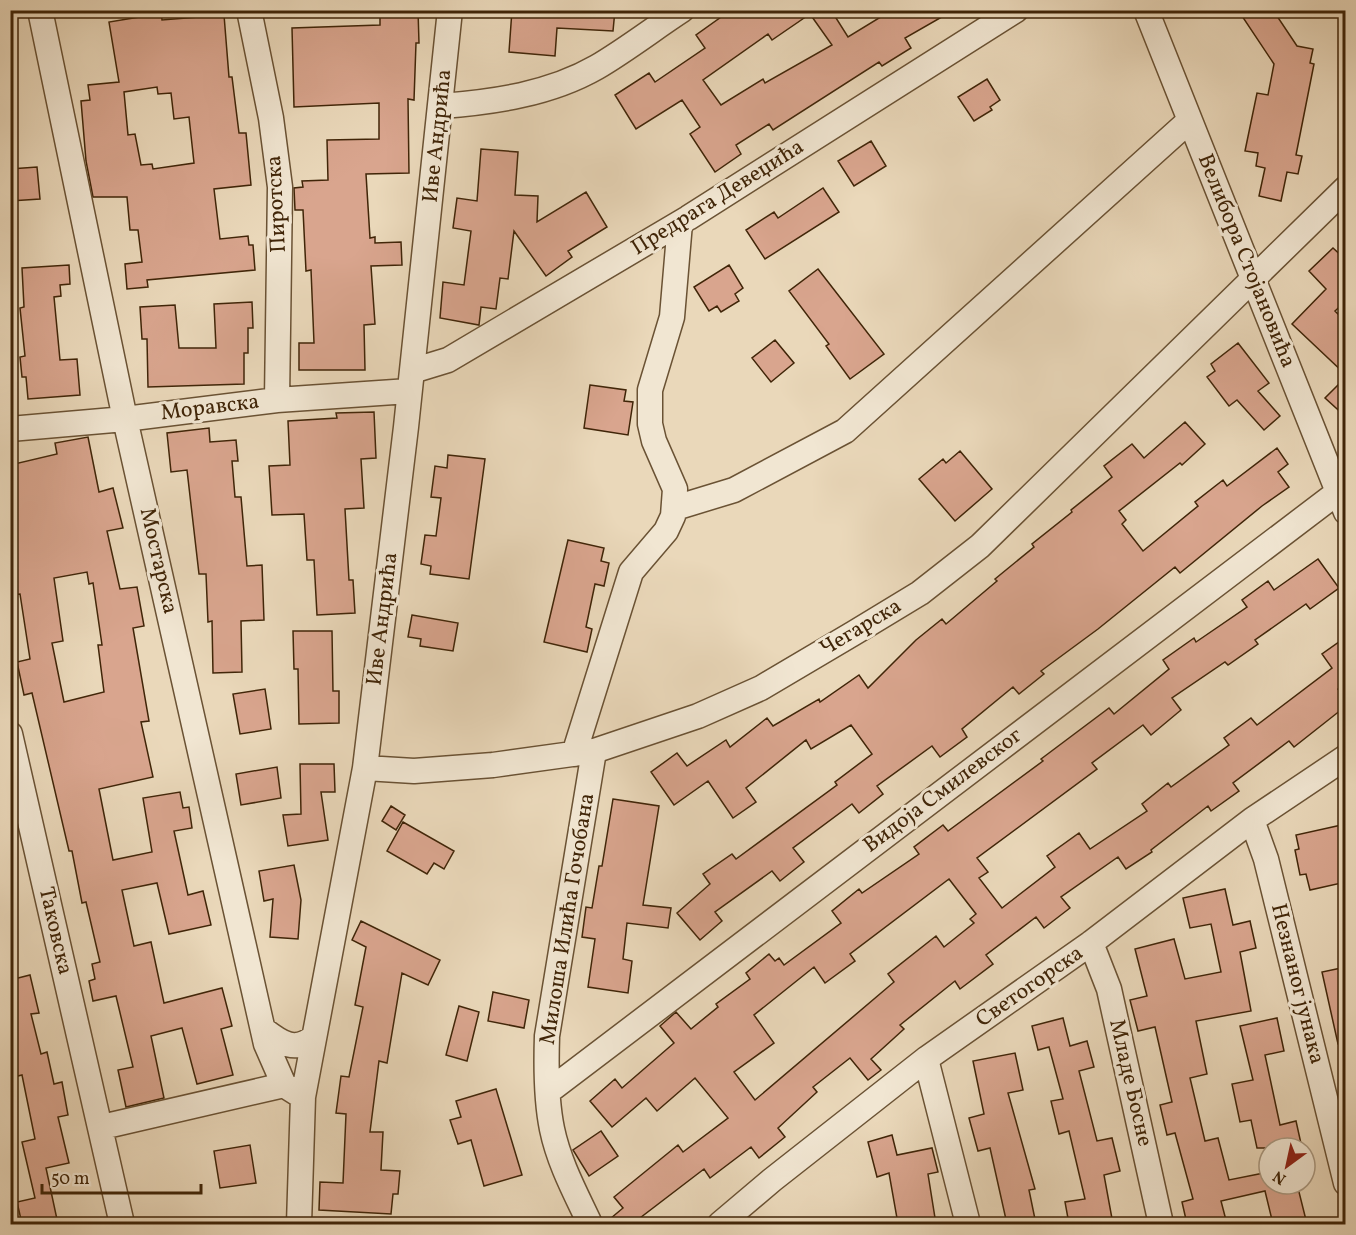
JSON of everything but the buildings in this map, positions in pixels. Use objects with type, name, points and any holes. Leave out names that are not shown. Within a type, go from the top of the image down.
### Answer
[{"type":"street","name":"Мостарска","points":[[40,10],[125,418],[264,1030],[294,1091]]},
{"type":"street","name":"Пиротска","points":[[249,10],[271,118],[280,187],[277,400]]},
{"type":"street","name":"Иве Андрића","points":[[299,1224],[294,1091],[314,1037],[365,768],[411,381],[450,10]]},
{"type":"street","points":[[441,106],[490,102],[536,92],[595,68],[682,10]]},
{"type":"street","name":"Предрага Девеџића","points":[[411,381],[680,223],[1016,10]]},
{"type":"street","name":"Велибора Стојановића","points":[[1146,10],[1252,279],[1343,496]]},
{"type":"street","points":[[680,223],[672,317],[650,390],[650,424],[654,441],[675,489],[675,508],[734,490],[845,431],[1189,121]]},
{"type":"street","name":"Чегарска","points":[[365,768],[425,770],[493,765],[584,752],[698,716],[761,688],[920,593],[980,546],[1042,488],[1346,188]]},
{"type":"street","name":"Моравска","points":[[10,429],[277,400],[411,381]]},
{"type":"street","name":"Видоја Смилевског","points":[[549,1091],[1343,496]]},
{"type":"street","name":"Милоша Илића Гочобана","points":[[590,1224],[569,1181],[552,1129],[546,1067],[547,1036],[584,752],[630,572],[666,531],[675,508]]},
{"type":"street","name":"Таковска","points":[[10,734],[102,1127],[122,1224]]},
{"type":"street","name":"Светогорска","points":[[720,1224],[772,1180],[926,1059],[1091,944],[1252,820],[1346,757]]},
{"type":"street","name":"Незнаног јунака","points":[[1252,820],[1266,860],[1346,1183]]},
{"type":"street","name":"Младе Босне","points":[[1091,944],[1109,989],[1161,1224]]},
{"type":"street","points":[[264,1030],[281,1043],[297,1047],[314,1037]]},
{"type":"street","points":[[926,1059],[968,1224]]},
{"type":"street","points":[[102,1127],[294,1091]]}]
